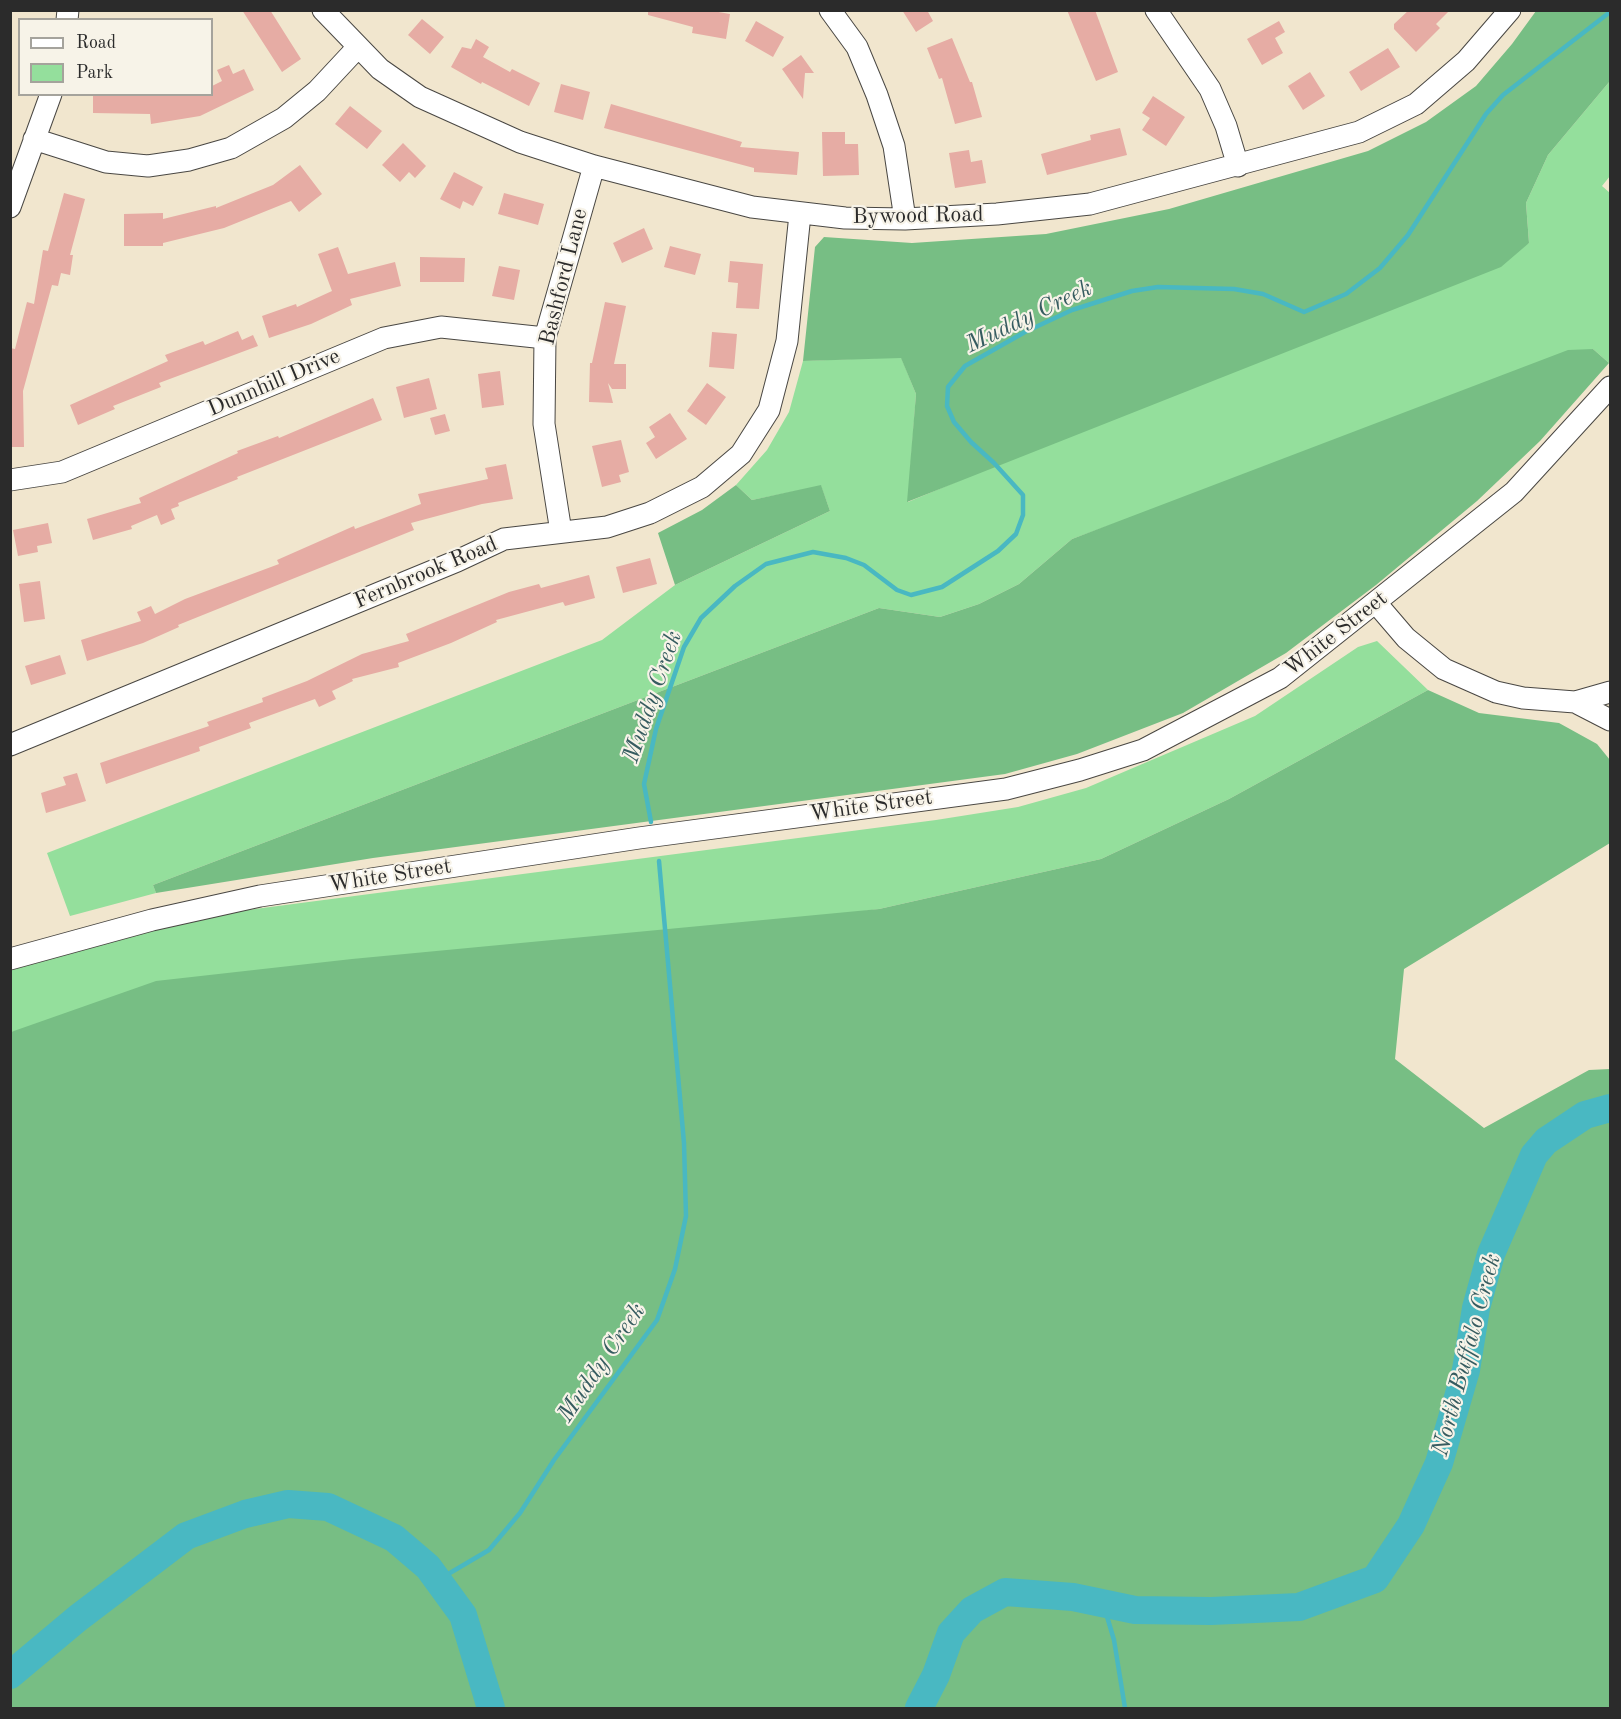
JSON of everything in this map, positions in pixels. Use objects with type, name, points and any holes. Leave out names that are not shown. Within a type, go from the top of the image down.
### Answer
[{"type":"street","name":"Bywood Road","points":[[323,10],[380,69],[420,97],[520,142],[594,166],[752,207],[800,214],[905,219],[997,214],[1090,204],[1359,132],[1416,104],[1466,61],[1510,10]]},
{"type":"street","points":[[830,10],[857,46],[877,95],[894,146],[905,219]]},
{"type":"street","points":[[1156,10],[1210,89],[1238,166]]},
{"type":"street","points":[[34,140],[106,162],[148,166],[189,160],[231,148],[284,118],[317,91],[358,47]]},
{"type":"street","points":[[10,207],[50,96]]},
{"type":"street","name":"Bashford Lane","points":[[561,532],[544,424],[545,339],[594,166]]},
{"type":"street","name":"Fernbrook Road","points":[[10,746],[457,561],[504,539],[607,527],[650,513],[702,487],[741,454],[769,410],[787,341],[800,214]]},
{"type":"street","name":"Dunnhill Drive","points":[[10,480],[62,472],[384,338],[441,327],[545,339]]},
{"type":"street","name":"White Street","points":[[10,959],[152,920],[260,896],[639,837],[1006,789],[1080,770],[1143,750],[1280,678],[1514,492],[1611,387]]},
{"type":"street","points":[[1376,603],[1423,655],[1473,684],[1523,698],[1575,702],[1611,692]]},
{"type":"street","points":[[1575,702],[1611,720]]},
{"type":"green space","points":[[1536,11],[1610,11],[1610,81],[1548,155],[1526,203],[1529,243],[1501,267],[907,502],[916,394],[901,358],[803,361],[815,247],[824,237],[912,243],[1046,234],[1169,209],[1368,151],[1426,122],[1476,86],[1512,44]]},
{"type":"green space","points":[[1610,81],[1610,176],[1602,186],[1610,193],[1609,363],[1593,349],[1072,539],[1019,584],[979,604],[940,617],[879,608],[153,885],[156,893],[70,916],[47,853],[602,640],[675,585],[830,511],[821,486],[752,500],[736,485],[767,450],[789,412],[803,361],[901,357],[916,394],[908,502],[1529,243],[1526,203],[1548,155]]},
{"type":"green space","points":[[1593,349],[1609,363],[1540,441],[1477,501],[1376,585],[1286,653],[1183,713],[1077,754],[1005,774],[373,858],[156,893],[153,885],[879,608],[940,617],[979,604],[1019,584],[1072,539],[1568,350]]},
{"type":"green space","points":[[736,485],[752,500],[821,485],[830,511],[675,585],[658,533],[702,510]]},
{"type":"green space","points":[[1377,641],[1428,690],[1229,799],[1101,859],[879,909],[11,1032],[11,965],[72,947],[232,912],[936,820],[1018,807],[1086,788],[1255,716],[1358,647]]},
{"type":"green space","points":[[1428,690],[1479,713],[1559,723],[1597,744],[1610,760],[1610,843],[1404,969],[1395,1059],[1484,1128],[1589,1070],[1610,1069],[1610,1708],[11,1708],[11,1032],[156,981],[352,959],[879,909],[1101,859],[1229,799]]},
{"type":"building","points":[[242,10],[270,10],[301,59],[282,72]]},
{"type":"building","points":[[648,10],[707,10],[730,14],[726,39],[692,33],[693,27],[648,15]]},
{"type":"building","points":[[902,10],[927,10],[933,21],[916,32]]},
{"type":"building","points":[[1067,10],[1095,10],[1118,72],[1096,81]]},
{"type":"building","points":[[1409,10],[1450,10],[1436,24],[1440,28],[1416,52],[1394,29],[1394,24]]},
{"type":"building","points":[[422,19],[444,37],[430,54],[408,35]]},
{"type":"building","points":[[756,21],[784,37],[773,57],[745,41]]},
{"type":"building","points":[[1279,21],[1285,32],[1275,38],[1283,53],[1262,65],[1247,39]]},
{"type":"building","points":[[952,38],[970,82],[972,82],[982,117],[955,124],[942,78],[939,79],[927,48]]},
{"type":"building","points":[[476,39],[489,47],[483,57],[510,72],[512,69],[540,83],[529,106],[451,67],[462,47],[471,49]]},
{"type":"building","points":[[1388,48],[1400,67],[1361,91],[1349,72]]},
{"type":"building","points":[[801,55],[814,73],[805,73],[803,99],[782,69]]},
{"type":"building","points":[[229,65],[233,74],[244,69],[254,90],[200,116],[151,124],[150,114],[93,113],[93,96],[213,96],[213,86],[222,81],[217,70]]},
{"type":"building","points":[[1310,72],[1325,96],[1303,110],[1288,86]]},
{"type":"building","points":[[561,84],[590,92],[583,120],[554,112]]},
{"type":"building","points":[[1153,96],[1185,117],[1166,146],[1142,130],[1150,118],[1142,113]]},
{"type":"building","points":[[611,104],[742,142],[740,147],[799,152],[797,175],[754,172],[754,168],[604,128]]},
{"type":"building","points":[[350,106],[382,131],[367,149],[335,124]]},
{"type":"building","points":[[1120,128],[1127,155],[1047,175],[1041,154],[1091,140],[1090,135]]},
{"type":"building","points":[[822,132],[845,132],[845,144],[858,144],[859,175],[823,176]]},
{"type":"building","points":[[403,143],[426,166],[415,178],[409,172],[400,182],[382,165]]},
{"type":"building","points":[[969,150],[971,162],[982,160],[986,183],[955,188],[949,153]]},
{"type":"building","points":[[300,165],[322,194],[299,212],[291,201],[224,228],[163,243],[163,246],[124,246],[124,214],[163,213],[163,219],[216,206],[216,208],[273,185]]},
{"type":"building","points":[[454,172],[483,187],[473,206],[463,201],[460,209],[440,199]]},
{"type":"building","points":[[64,193],[85,199],[70,255],[73,255],[70,275],[61,273],[58,286],[52,285],[23,391],[24,447],[10,447],[10,348],[15,349],[27,302],[34,304],[43,250],[48,251]]},
{"type":"building","points":[[504,193],[544,204],[538,225],[498,214]]},
{"type":"building","points":[[644,228],[653,249],[622,263],[613,243]]},
{"type":"building","points":[[670,246],[701,254],[695,275],[664,267]]},
{"type":"building","points":[[338,247],[348,274],[395,262],[401,286],[350,299],[352,305],[311,324],[269,338],[262,316],[296,304],[297,307],[332,291],[318,254]]},
{"type":"building","points":[[420,257],[465,258],[464,282],[420,282]]},
{"type":"building","points":[[730,261],[763,264],[759,309],[736,308],[738,283],[728,282]]},
{"type":"building","points":[[499,266],[520,270],[514,300],[492,296]]},
{"type":"building","points":[[605,302],[626,306],[614,364],[626,364],[626,389],[612,389],[608,383],[613,403],[589,402],[590,363],[592,363]]},
{"type":"building","points":[[238,331],[242,340],[253,335],[258,346],[159,383],[161,387],[113,406],[115,409],[78,425],[70,405],[168,361],[165,355],[203,341],[205,345]]},
{"type":"building","points":[[712,332],[737,334],[734,369],[709,367]]},
{"type":"building","points":[[500,371],[504,405],[482,408],[478,374]]},
{"type":"building","points":[[429,378],[437,409],[404,418],[396,387]]},
{"type":"building","points":[[707,383],[726,397],[706,425],[687,411]]},
{"type":"building","points":[[373,398],[382,420],[237,477],[238,479],[178,503],[179,506],[171,509],[175,519],[161,525],[157,515],[131,526],[132,529],[93,540],[87,519],[141,503],[139,498],[238,453],[237,451],[278,436],[279,438]]},
{"type":"building","points":[[670,413],[687,439],[656,459],[646,443],[655,437],[649,427]]},
{"type":"building","points":[[445,414],[450,431],[435,435],[430,418]]},
{"type":"building","points":[[621,440],[629,472],[619,475],[621,482],[602,487],[592,446]]},
{"type":"building","points":[[506,464],[513,499],[482,504],[411,523],[414,530],[178,625],[179,627],[143,643],[87,661],[81,640],[141,621],[137,612],[151,606],[155,614],[185,599],[279,564],[277,560],[354,526],[355,529],[421,504],[418,494],[488,479],[485,468]]},
{"type":"building","points":[[48,523],[52,543],[37,546],[38,552],[18,556],[13,530]]},
{"type":"building","points":[[650,558],[657,584],[623,593],[616,567]]},
{"type":"building","points":[[589,575],[595,598],[565,606],[563,602],[496,620],[497,622],[451,643],[398,663],[399,667],[352,679],[353,681],[332,691],[336,699],[319,707],[315,699],[249,723],[251,728],[199,747],[200,751],[106,784],[100,763],[209,726],[207,722],[263,702],[262,698],[307,681],[362,654],[409,641],[406,634],[509,592],[539,584],[541,588]]},
{"type":"building","points":[[40,581],[45,619],[24,622],[19,584]]},
{"type":"building","points":[[60,655],[66,674],[31,685],[25,666]]},
{"type":"building","points":[[77,773],[86,801],[46,813],[41,793],[66,785],[63,777]]},
{"type":"waterway","name":"Muddy Creek","points":[[651,822],[644,784],[656,729],[684,647],[701,618],[735,586],[766,564],[813,552],[846,558],[864,565],[897,590],[911,595],[942,587],[998,551],[1016,534],[1023,515],[1023,495],[971,442],[954,422],[947,406],[948,387],[965,366],[1025,332],[1072,310],[1132,291],[1158,287],[1234,289],[1263,294],[1304,312],[1346,294],[1380,268],[1408,235],[1486,114],[1503,95],[1610,12]]},
{"type":"waterway","name":"Muddy Creek","points":[[438,1580],[489,1550],[520,1513],[554,1460],[657,1320],[675,1269],[686,1216],[684,1143],[659,861]]},
{"type":"waterway","name":"North Buffalo Creek","points":[[919,1708],[936,1675],[951,1633],[972,1610],[1005,1592],[1073,1597],[1135,1610],[1211,1611],[1299,1607],[1375,1579],[1411,1525],[1439,1463],[1466,1370],[1476,1308],[1491,1254],[1534,1155],[1546,1141],[1585,1115],[1610,1108]]},
{"type":"waterway","name":"North Buffalo Creek","points":[[10,1675],[78,1618],[186,1536],[245,1514],[288,1504],[328,1507],[394,1538],[428,1567],[463,1615],[491,1708]]},
{"type":"waterway","points":[[1103,1603],[1114,1640],[1125,1708]]}]
